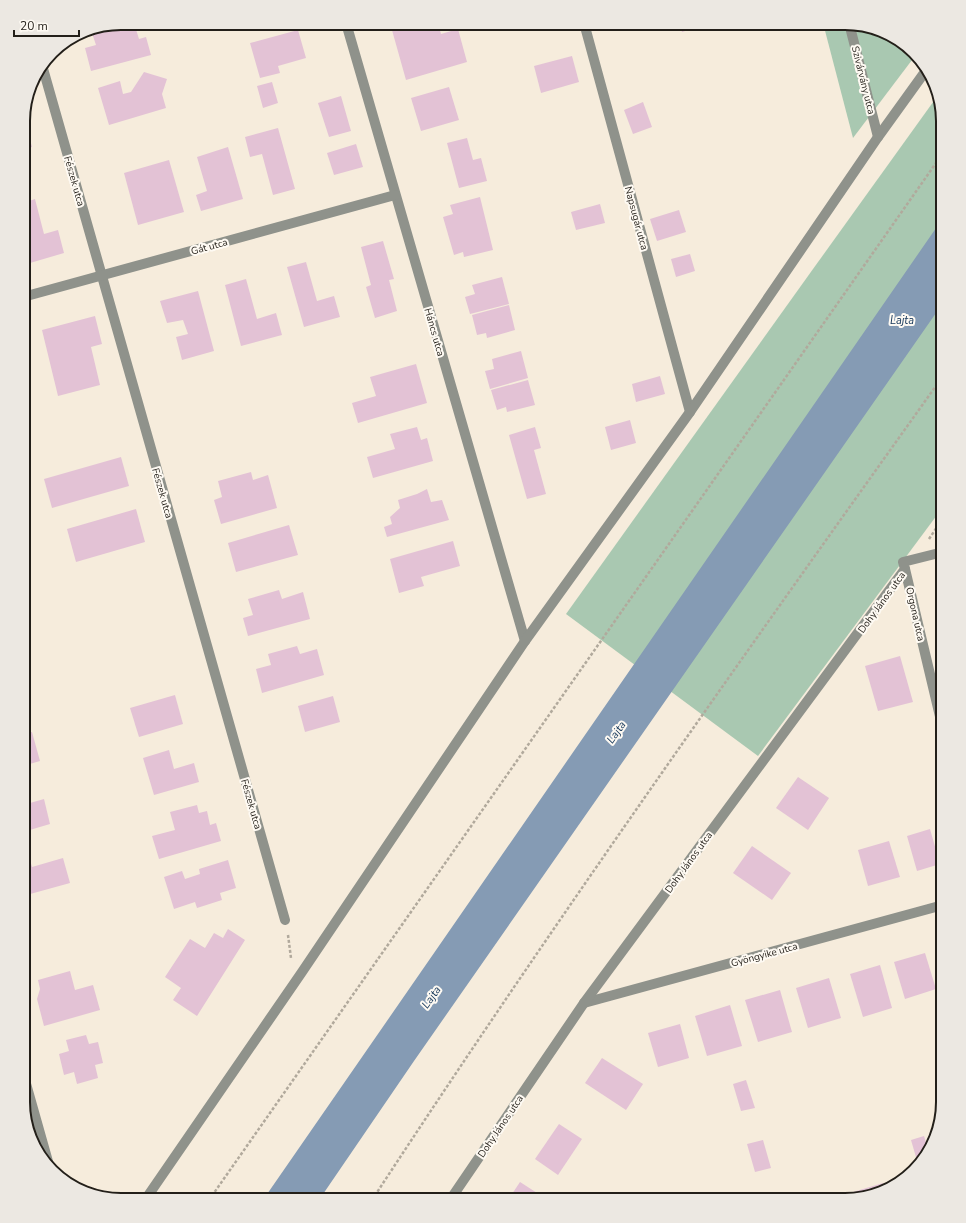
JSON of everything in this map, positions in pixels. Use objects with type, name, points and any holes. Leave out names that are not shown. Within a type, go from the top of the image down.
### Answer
[{"type":"street","name":"Háncs utca","points":[[348,30],[525,640]]},
{"type":"street","name":"Napsugár utca","points":[[586,30],[690,412]]},
{"type":"street","name":"Szivárvány utca","points":[[851,30],[878,137]]},
{"type":"street","name":"Fészek utca","points":[[44,72],[285,920]]},
{"type":"street","points":[[150,1193],[295,982],[525,640],[690,412],[878,137],[923,74]]},
{"type":"street","name":"Gát utca","points":[[30,295],[395,195]]},
{"type":"street","name":"Dohy János utca","points":[[455,1193],[584,1003],[905,569],[903,562],[936,554]]},
{"type":"street","name":"Orgona utca","points":[[905,569],[936,700]]},
{"type":"street","name":"Gyöngyike utca","points":[[584,1003],[936,907]]},
{"type":"street","points":[[30,1098],[46,1154]]},
{"type":"path","points":[[214,1193],[936,164]]},
{"type":"path","points":[[377,1193],[606,851],[936,386]]},
{"type":"path","points":[[285,920],[295,982]]},
{"type":"green space","points":[[825,30],[851,30],[869,33],[891,42],[912,59],[853,138]]},
{"type":"green space","points":[[934,101],[936,121],[936,516],[758,756],[566,614]]},
{"type":"water","name":"Lajta","points":[[936,228],[936,313],[414,1061],[324,1193],[268,1193]]},
{"type":"building","points":[[136,30],[139,39],[146,37],[151,55],[91,71],[85,48],[96,45],[92,34],[109,31]]},
{"type":"building","points":[[298,30],[306,58],[278,66],[280,73],[260,78],[250,43]]},
{"type":"building","points":[[392,30],[440,30],[441,34],[458,30],[467,62],[406,80]]},
{"type":"building","points":[[572,56],[579,82],[541,93],[534,66]]},
{"type":"building","points":[[144,72],[167,79],[162,94],[166,108],[109,125],[98,88],[120,81],[123,94],[131,92]]},
{"type":"building","points":[[272,82],[278,103],[263,108],[257,86]]},
{"type":"building","points":[[449,87],[459,120],[421,131],[411,98]]},
{"type":"building","points":[[341,96],[351,131],[329,137],[318,103]]},
{"type":"building","points":[[643,102],[652,127],[633,134],[624,110]]},
{"type":"building","points":[[278,128],[295,189],[273,195],[262,154],[250,157],[245,137]]},
{"type":"building","points":[[467,138],[473,160],[481,158],[487,181],[459,188],[447,143]]},
{"type":"building","points":[[356,144],[363,167],[334,175],[327,153]]},
{"type":"building","points":[[228,147],[243,199],[201,211],[196,195],[207,191],[197,157]]},
{"type":"building","points":[[169,160],[184,212],[138,225],[124,173]]},
{"type":"building","points":[[480,197],[493,250],[464,257],[463,252],[454,255],[443,217],[453,214],[450,205]]},
{"type":"building","points":[[35,199],[44,234],[58,230],[64,253],[30,263],[30,201]]},
{"type":"building","points":[[600,204],[605,223],[576,230],[571,212]]},
{"type":"building","points":[[679,210],[686,232],[657,241],[650,219]]},
{"type":"building","points":[[383,241],[394,279],[389,280],[397,311],[375,318],[366,287],[371,285],[361,247]]},
{"type":"building","points":[[690,254],[695,271],[676,277],[671,259]]},
{"type":"building","points":[[306,262],[317,301],[334,296],[340,317],[304,327],[287,267]]},
{"type":"building","points":[[502,277],[509,304],[470,314],[465,297],[475,294],[472,285]]},
{"type":"building","points":[[246,279],[257,319],[276,313],[282,335],[241,346],[225,285]]},
{"type":"building","points":[[198,291],[214,351],[182,360],[176,337],[188,334],[183,320],[167,323],[160,301]]},
{"type":"building","points":[[509,305],[515,330],[487,338],[486,333],[477,335],[472,315]]},
{"type":"building","points":[[95,316],[102,344],[91,347],[100,385],[58,396],[42,330]]},
{"type":"building","points":[[521,351],[528,378],[490,389],[485,371],[494,369],[492,359]]},
{"type":"building","points":[[416,364],[427,403],[358,423],[352,403],[376,396],[370,377]]},
{"type":"building","points":[[660,376],[665,394],[636,402],[632,384]]},
{"type":"building","points":[[528,380],[535,405],[507,412],[506,407],[497,410],[491,390]]},
{"type":"building","points":[[630,420],[636,443],[611,450],[605,427]]},
{"type":"building","points":[[417,427],[421,440],[427,438],[433,461],[373,478],[367,457],[395,449],[390,434]]},
{"type":"building","points":[[535,427],[541,448],[534,450],[546,494],[527,499],[509,435]]},
{"type":"building","points":[[121,457],[129,486],[52,508],[44,479]]},
{"type":"building","points":[[251,472],[253,480],[268,475],[277,508],[221,524],[214,500],[222,497],[218,481]]},
{"type":"building","points":[[427,489],[431,502],[442,500],[449,520],[387,537],[384,527],[392,524],[390,517],[400,508],[398,500]]},
{"type":"building","points":[[136,509],[145,542],[76,562],[67,529]]},
{"type":"building","points":[[289,525],[298,555],[236,572],[228,543]]},
{"type":"building","points":[[453,541],[460,566],[421,577],[424,586],[399,593],[390,559]]},
{"type":"building","points":[[279,590],[282,599],[303,592],[310,619],[248,636],[243,618],[253,615],[248,599]]},
{"type":"building","points":[[297,646],[300,654],[317,649],[324,675],[262,693],[256,669],[271,665],[268,654]]},
{"type":"building","points":[[900,656],[913,702],[878,711],[865,666]]},
{"type":"building","points":[[175,695],[183,724],[139,737],[130,708]]},
{"type":"building","points":[[333,696],[340,722],[305,732],[298,706]]},
{"type":"building","points":[[30,732],[32,732],[40,761],[30,764]]},
{"type":"building","points":[[169,750],[174,769],[194,763],[199,782],[154,795],[143,758]]},
{"type":"building","points":[[798,777],[829,798],[808,830],[776,808]]},
{"type":"building","points":[[44,799],[50,824],[30,830],[30,803]]},
{"type":"building","points":[[197,805],[199,813],[207,811],[210,825],[216,823],[221,841],[159,859],[152,836],[175,830],[170,812]]},
{"type":"building","points":[[930,829],[936,850],[936,865],[917,871],[907,836]]},
{"type":"building","points":[[889,841],[900,877],[868,886],[858,850]]},
{"type":"building","points":[[752,846],[791,873],[772,900],[733,873]]},
{"type":"building","points":[[63,858],[70,883],[30,894],[30,860],[32,867]]},
{"type":"building","points":[[228,860],[236,888],[220,893],[222,900],[197,908],[195,902],[174,909],[164,877],[182,871],[185,879],[200,874],[199,869]]},
{"type":"building","points":[[228,929],[245,940],[197,1016],[173,1000],[181,988],[165,977],[190,939],[205,948],[214,933],[223,938]]},
{"type":"building","points":[[925,953],[936,989],[905,999],[894,962]]},
{"type":"building","points":[[880,965],[892,1008],[863,1017],[850,974]]},
{"type":"building","points":[[70,971],[75,990],[93,985],[100,1010],[44,1026],[37,999],[40,989],[38,980]]},
{"type":"building","points":[[829,978],[841,1018],[808,1028],[796,988]]},
{"type":"building","points":[[780,990],[792,1032],[758,1042],[745,1000]]},
{"type":"building","points":[[730,1005],[742,1046],[707,1056],[695,1016]]},
{"type":"building","points":[[680,1024],[689,1058],[658,1067],[648,1033]]},
{"type":"building","points":[[86,1035],[89,1044],[98,1042],[103,1063],[95,1065],[98,1078],[77,1084],[74,1072],[64,1075],[59,1054],[69,1051],[66,1040]]},
{"type":"building","points":[[602,1058],[643,1084],[626,1110],[585,1083]]},
{"type":"building","points":[[746,1080],[755,1108],[741,1111],[733,1084]]},
{"type":"building","points":[[559,1124],[582,1139],[558,1175],[535,1159]]},
{"type":"building","points":[[924,1136],[926,1143],[916,1159],[911,1140]]},
{"type":"building","points":[[763,1140],[771,1168],[755,1172],[747,1144]]},
{"type":"building","points":[[520,1182],[537,1193],[513,1193]]},
{"type":"building","points":[[883,1183],[883,1185],[869,1190],[853,1192]]}]
